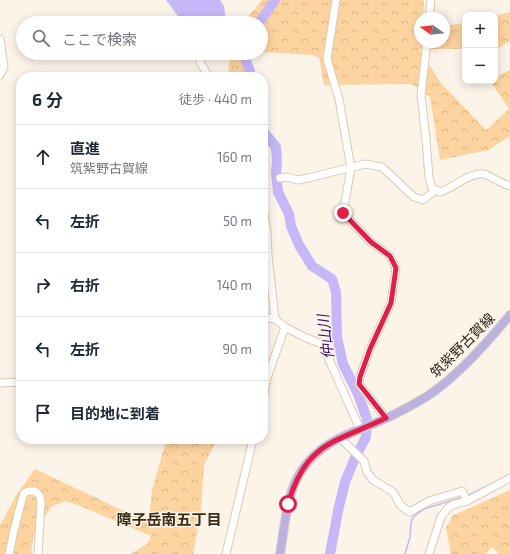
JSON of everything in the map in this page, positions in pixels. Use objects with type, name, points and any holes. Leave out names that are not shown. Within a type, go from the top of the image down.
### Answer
[{"type":"main road","name":"筑紫野古賀線","points":[[280,554],[288,504],[293,486],[301,470],[312,457],[323,447],[407,408],[427,396],[459,370],[510,315]]},
{"type":"street","points":[[336,0],[327,59],[339,99],[351,168],[343,213],[371,242],[390,256],[396,268],[391,303],[370,349],[359,384],[383,419]]},
{"type":"street","points":[[430,12],[431,0]]},
{"type":"street","points":[[0,38],[4,67],[0,75]]},
{"type":"street","points":[[426,48],[421,95],[426,139],[428,178],[432,188],[440,192],[478,173],[485,174],[500,183],[510,186]]},
{"type":"street","points":[[200,62],[206,72]]},
{"type":"street","points":[[280,178],[287,177],[298,180],[365,164],[382,167],[414,197],[423,200],[436,190]]},
{"type":"street","points":[[268,256],[275,319]]},
{"type":"street","points":[[268,318],[275,319],[304,337],[322,344],[363,428]]},
{"type":"street","points":[[268,375],[286,327]]},
{"type":"street","points":[[0,383],[16,382]]},
{"type":"street","points":[[340,438],[364,461],[367,472],[373,480],[393,492],[401,506],[410,512],[429,501],[462,491],[467,501]]},
{"type":"street","points":[[226,554],[252,444]]},
{"type":"street","points":[[429,554],[441,517],[448,508],[452,505],[467,501],[510,478]]},
{"type":"street","points":[[9,554],[16,519],[24,493],[35,491],[40,496],[41,502],[38,554]]},
{"type":"green space","points":[[262,0],[424,0],[423,12],[414,12],[414,48],[450,48],[450,25],[462,23],[462,49],[419,49],[441,83],[486,130],[509,109],[492,84],[498,84],[498,76],[510,70],[510,136],[488,150],[440,160],[430,97],[412,84],[324,85],[319,58],[312,55],[268,52],[268,16],[249,16]]},
{"type":"green space","points":[[510,12],[510,41],[498,48],[498,48],[498,15]]},
{"type":"green space","points":[[230,60],[250,60],[245,72],[228,72]]},
{"type":"green space","points":[[165,444],[214,444],[204,465],[201,510],[193,554],[131,554],[147,544],[151,536],[65,501],[51,507],[34,533],[31,554],[0,554],[0,525],[17,494],[35,469],[130,514],[149,519],[152,490]]},
{"type":"green space","points":[[510,490],[510,554],[499,554],[492,547],[486,554],[451,554],[446,528],[453,515]]},
{"type":"shaded area","points":[[166,0],[220,0],[224,6],[225,16],[178,16]]},
{"type":"waterway","name":"仲山川","points":[[264,16],[275,0]]},
{"type":"waterway","name":"仲山川","points":[[246,60],[250,72]]},
{"type":"waterway","name":"仲山川","points":[[268,137],[276,147],[278,192],[289,214],[291,226],[299,245],[312,266],[332,279],[336,292],[337,337],[343,364],[358,394],[367,419],[366,437],[345,482],[330,554]]},
{"type":"waterway","points":[[467,496],[485,487]]},
{"type":"waterway","points":[[405,554],[410,537],[413,517],[424,509],[463,497]]},
{"type":"district","name":"障子岳南五丁目","points":[[169,519]]},
{"type":"route","points":[[288,504],[293,486],[301,470],[323,447],[386,418],[359,384],[370,349],[391,303],[396,268],[390,256],[371,242],[343,213]]}]
